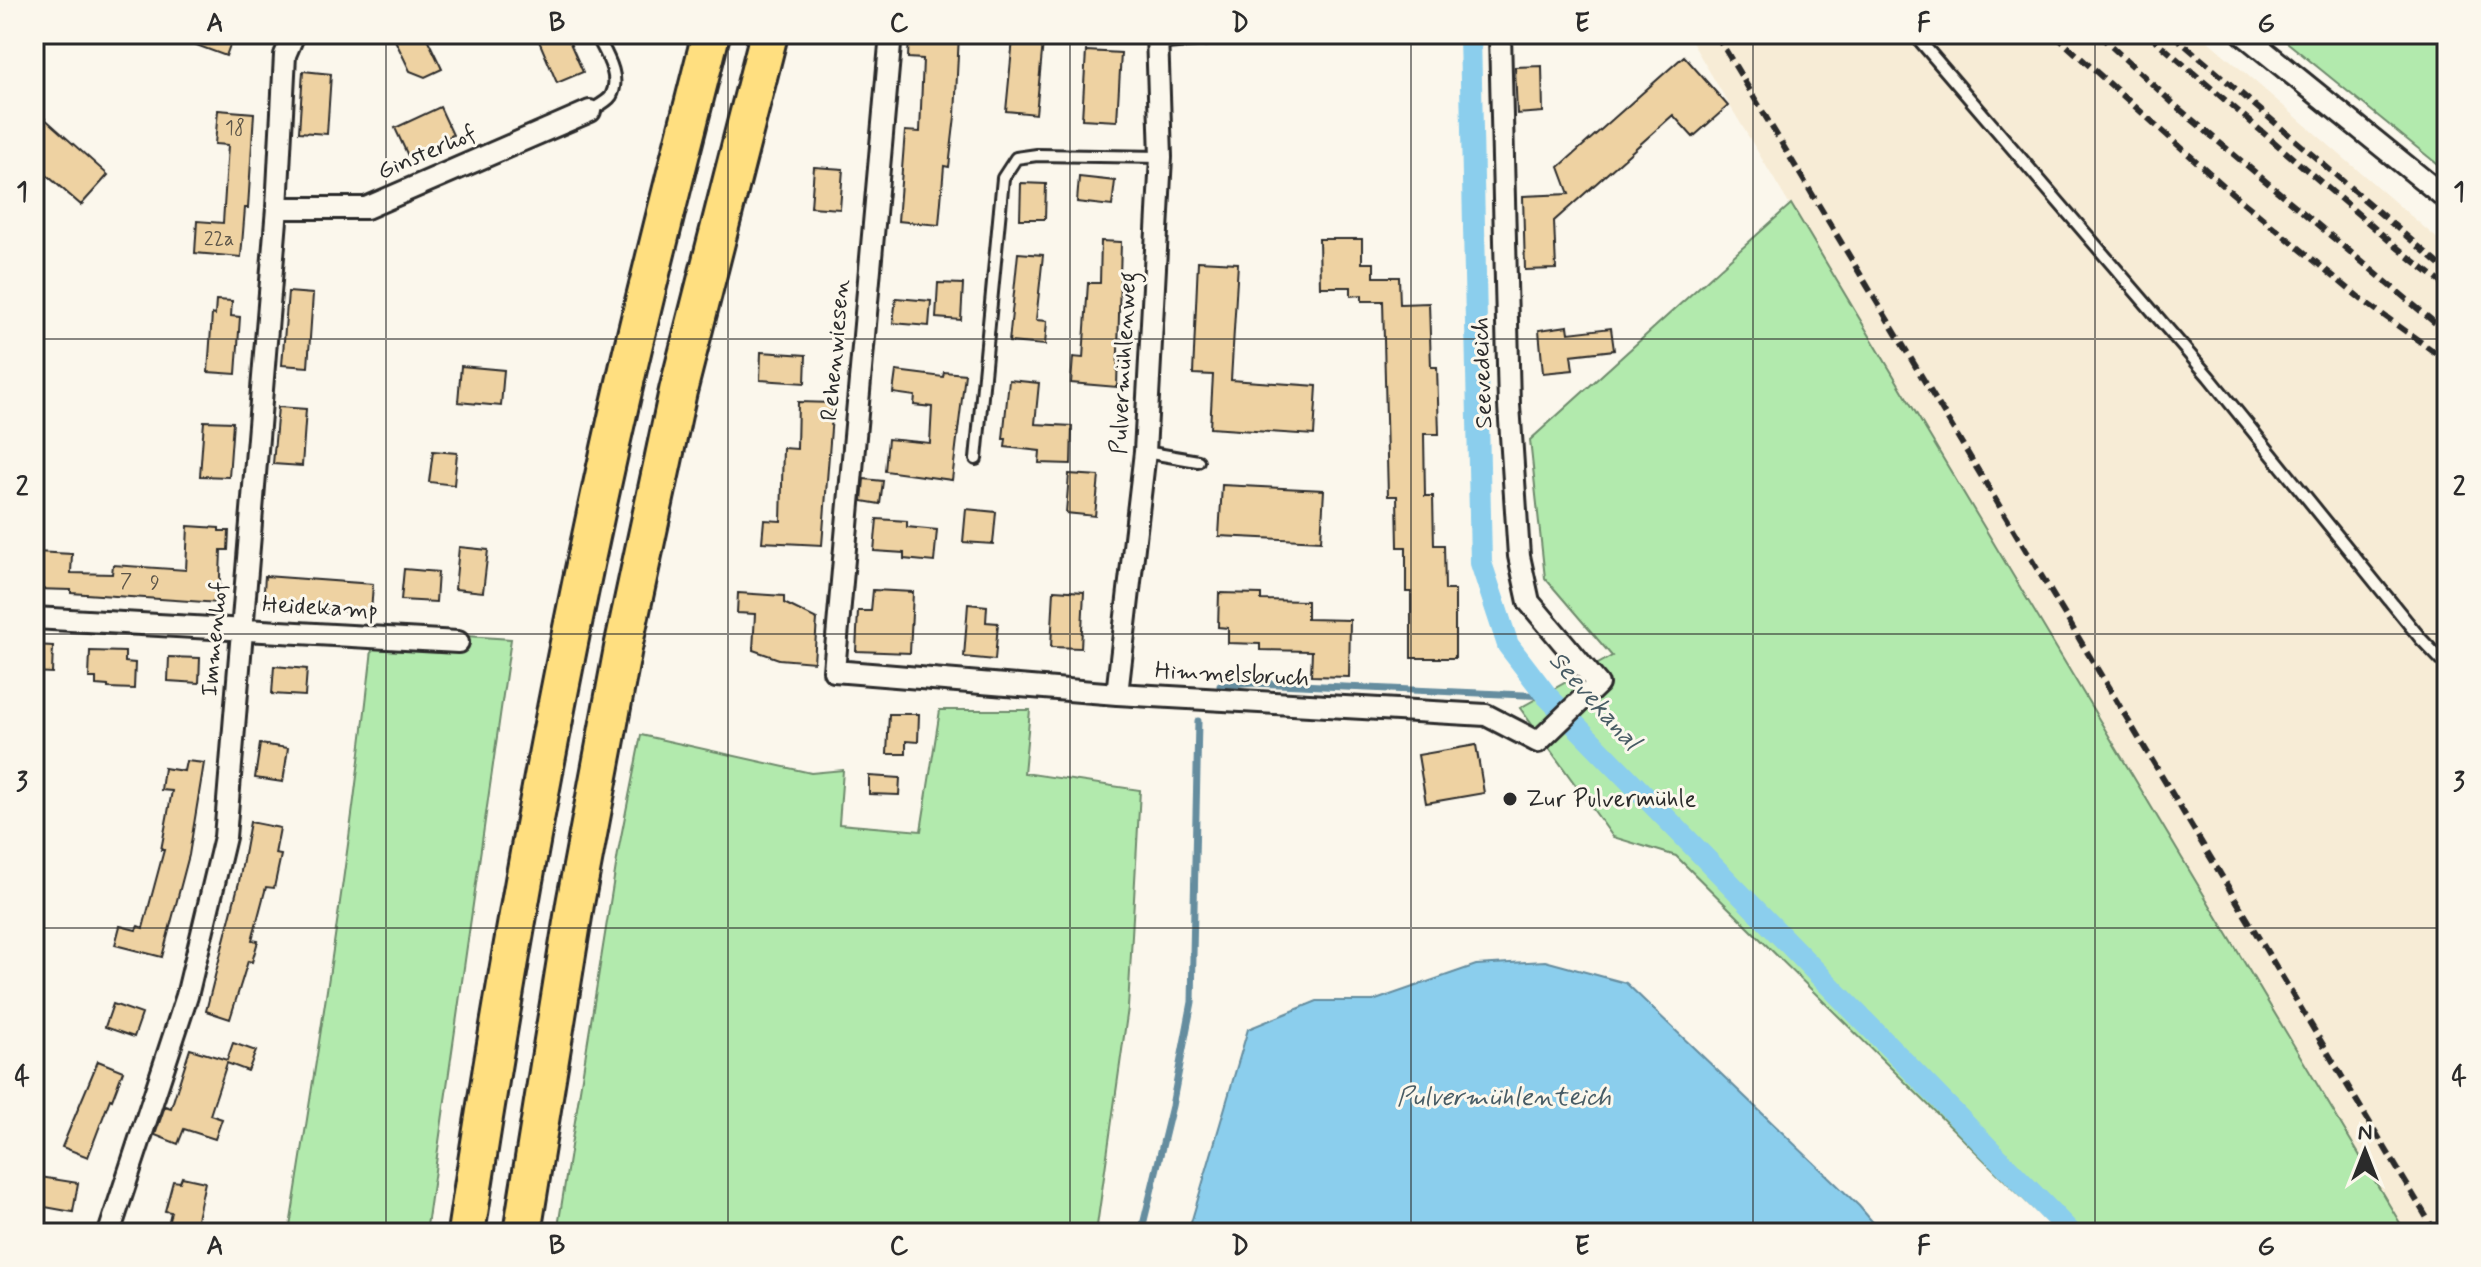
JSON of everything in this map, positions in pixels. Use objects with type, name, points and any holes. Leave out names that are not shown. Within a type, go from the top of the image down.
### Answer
[{"type":"highway","points":[[466,1233],[496,1036],[559,693],[628,369],[711,34]]},
{"type":"highway","points":[[522,1233],[575,904],[623,648],[678,391],[769,34]]},
{"type":"street","name":"Immenhof","points":[[109,1233],[187,996],[225,837],[277,208],[285,55],[294,34]]},
{"type":"street","name":"Rehenwiesen","points":[[834,671],[891,34]]},
{"type":"street","name":"Seevedeich","points":[[1500,34],[1509,405],[1519,556],[1529,602],[1598,684]]},
{"type":"street","points":[[2243,34],[2447,199]]},
{"type":"street","name":"Pulvermühlenweg","points":[[1117,694],[1145,452],[1161,157],[1157,39]]},
{"type":"street","name":"Ginsterhof","points":[[277,208],[366,208],[590,111]]},
{"type":"street","name":"Heidekamp","points":[[34,618],[458,642]]},
{"type":"street","name":"Himmelsbruch","points":[[834,671],[1117,694],[1486,715],[1538,742],[1598,684]]},
{"type":"lane","points":[[590,111],[610,98],[615,83],[612,68],[596,34]]},
{"type":"lane","points":[[1157,39],[1258,34]]},
{"type":"lane","points":[[1914,34],[2209,377],[2421,639],[2447,666]]},
{"type":"lane","points":[[976,459],[1003,178],[1016,158],[1037,155],[1161,157]]},
{"type":"lane","points":[[1145,452],[1198,461]]},
{"type":"shaded area","points":[[1687,34],[2200,34],[2447,247],[2447,1233],[2406,1233]]},
{"type":"green space","points":[[2277,34],[2447,34],[2447,172]]},
{"type":"green space","points":[[1791,204],[2406,1233],[2058,1233],[1676,856],[1613,837],[1520,708],[1612,656],[1545,578],[1530,440]]},
{"type":"green space","points":[[374,630],[511,639],[426,1233],[289,1233],[346,857]]},
{"type":"green space","points":[[940,710],[1030,710],[1024,773],[1140,790],[1128,1008],[1096,1233],[557,1233],[619,847],[641,735],[811,773],[843,770],[839,824],[921,831]]},
{"type":"water","name":"Pulvermühlenteich","points":[[1545,961],[1626,983],[1859,1206],[1882,1233],[1188,1233],[1248,1029],[1317,1001],[1373,1001],[1476,965]]},
{"type":"building","points":[[173,34],[234,34],[226,56]]},
{"type":"building","points":[[392,34],[425,34],[442,69],[425,77],[410,71]]},
{"type":"building","points":[[536,34],[566,34],[583,72],[557,83]]},
{"type":"building","points":[[909,34],[959,34],[955,116],[949,167],[944,166],[939,225],[898,221],[905,131],[920,132],[923,59],[908,58]]},
{"type":"building","points":[[1013,39],[1043,42],[1036,114],[1006,111]]},
{"type":"building","points":[[1086,51],[1121,53],[1117,121],[1082,119]]},
{"type":"building","points":[[1684,56],[1728,106],[1693,137],[1673,115],[1554,221],[1556,269],[1525,270],[1523,196],[1569,194],[1559,167]]},
{"type":"building","points":[[1542,66],[1543,112],[1517,114],[1515,67]]},
{"type":"building","points":[[303,71],[331,74],[327,134],[299,132]]},
{"type":"building","points":[[440,107],[453,135],[408,156],[395,128]]},
{"type":"building","points":[[34,109],[108,175],[81,205],[34,164]]},
{"type":"building","points":[[218,110],[254,113],[248,208],[245,208],[241,257],[195,253],[197,221],[223,223],[228,145],[215,144]]},
{"type":"building","points":[[814,167],[843,169],[840,209],[811,207]]},
{"type":"building","points":[[1079,177],[1115,181],[1112,206],[1077,202]]},
{"type":"building","points":[[1021,183],[1046,184],[1045,219],[1020,219]]},
{"type":"building","points":[[1319,239],[1362,239],[1362,263],[1374,263],[1374,277],[1399,277],[1400,304],[1429,303],[1431,367],[1437,367],[1439,434],[1424,434],[1425,496],[1433,496],[1434,545],[1444,545],[1445,590],[1455,590],[1455,658],[1411,658],[1411,592],[1406,592],[1406,547],[1398,547],[1397,496],[1388,496],[1383,301],[1362,301],[1362,295],[1351,296],[1351,287],[1320,287]]},
{"type":"building","points":[[1101,241],[1121,242],[1117,387],[1071,383],[1073,357],[1083,358],[1088,283],[1100,283]]},
{"type":"building","points":[[1018,253],[1043,255],[1036,320],[1047,321],[1045,345],[1009,342]]},
{"type":"building","points":[[1198,261],[1238,263],[1231,380],[1317,386],[1314,435],[1210,428],[1213,375],[1193,374]]},
{"type":"building","points":[[938,283],[963,284],[961,320],[936,318]]},
{"type":"building","points":[[288,292],[313,294],[308,367],[282,365]]},
{"type":"building","points":[[896,298],[931,301],[929,326],[893,323]]},
{"type":"building","points":[[216,300],[232,301],[231,316],[240,317],[236,374],[208,372],[212,314],[215,315]]},
{"type":"building","points":[[1568,326],[1569,333],[1611,328],[1614,350],[1571,355],[1573,370],[1543,373],[1539,330]]},
{"type":"building","points":[[761,352],[806,355],[805,383],[760,380]]},
{"type":"building","points":[[461,366],[504,370],[501,406],[458,402]]},
{"type":"building","points":[[896,371],[943,377],[944,372],[965,374],[952,480],[885,471],[888,439],[930,443],[932,407],[914,405],[915,396],[893,393]]},
{"type":"building","points":[[1009,380],[1039,383],[1035,424],[1072,426],[1071,464],[1039,463],[1040,451],[1005,447],[1006,439],[1003,439]]},
{"type":"building","points":[[798,402],[833,403],[822,545],[762,542],[764,520],[781,521],[783,448],[797,449]]},
{"type":"building","points":[[278,407],[306,409],[302,466],[273,464]]},
{"type":"building","points":[[204,421],[233,422],[229,477],[200,476]]},
{"type":"building","points":[[433,451],[457,453],[454,485],[429,482]]},
{"type":"building","points":[[1069,474],[1099,476],[1095,516],[1066,513]]},
{"type":"building","points":[[864,479],[883,481],[880,504],[862,501]]},
{"type":"building","points":[[1222,485],[1324,490],[1321,541],[1219,536]]},
{"type":"building","points":[[966,509],[996,512],[993,544],[963,542]]},
{"type":"building","points":[[877,519],[907,521],[907,527],[937,530],[934,562],[904,559],[904,553],[874,551]]},
{"type":"building","points":[[188,526],[229,531],[228,550],[221,550],[219,603],[35,589],[36,552],[72,554],[71,573],[112,574],[113,565],[186,570]]},
{"type":"building","points":[[459,547],[488,550],[483,592],[455,589]]},
{"type":"building","points":[[404,569],[438,572],[436,602],[401,600]]},
{"type":"building","points":[[265,576],[373,584],[371,613],[263,605]]},
{"type":"building","points":[[873,590],[913,592],[910,653],[856,651],[858,611],[871,611]]},
{"type":"building","points":[[1054,590],[1084,592],[1081,648],[1051,647]]},
{"type":"building","points":[[738,593],[784,596],[784,603],[817,619],[814,662],[779,659],[753,650],[755,614],[737,613]]},
{"type":"building","points":[[1219,593],[1261,594],[1261,600],[1307,601],[1307,619],[1350,620],[1349,677],[1311,676],[1312,651],[1260,650],[1260,644],[1228,643],[1228,628],[1218,627]]},
{"type":"building","points":[[968,604],[987,606],[986,622],[998,623],[995,660],[964,657]]},
{"type":"building","points":[[34,645],[53,646],[52,673],[34,672]]},
{"type":"building","points":[[90,651],[125,652],[125,662],[135,663],[134,689],[96,685],[96,678],[89,678]]},
{"type":"building","points":[[169,657],[200,658],[199,683],[168,681]]},
{"type":"building","points":[[274,666],[307,669],[305,696],[272,694]]},
{"type":"building","points":[[889,714],[919,714],[918,742],[906,741],[906,754],[887,754]]},
{"type":"building","points":[[260,744],[288,748],[283,782],[255,778]]},
{"type":"building","points":[[1476,745],[1484,793],[1426,803],[1418,755]]},
{"type":"building","points":[[186,761],[204,763],[189,855],[162,957],[115,945],[120,926],[136,930],[138,926],[143,928],[164,850],[161,850],[172,791],[161,790],[164,768],[184,771]]},
{"type":"building","points":[[869,776],[900,778],[899,795],[869,794]]},
{"type":"building","points":[[250,822],[280,828],[275,854],[281,855],[274,888],[266,887],[252,940],[258,941],[252,962],[248,961],[230,1019],[206,1011],[239,882]]},
{"type":"building","points":[[113,1004],[142,1014],[134,1037],[105,1027]]},
{"type":"building","points":[[233,1043],[256,1051],[248,1071],[227,1063],[210,1115],[222,1119],[215,1139],[184,1129],[178,1144],[155,1135],[165,1106],[171,1108],[190,1049],[227,1060]]},
{"type":"building","points":[[98,1061],[123,1071],[88,1157],[62,1147]]},
{"type":"building","points":[[34,1176],[78,1183],[73,1212],[34,1205]]},
{"type":"building","points":[[182,1177],[205,1182],[194,1233],[166,1233],[171,1212],[165,1211],[173,1181],[180,1182]]},
{"type":"waterway","name":"Seevekanal","points":[[1470,34],[1481,563],[1508,645],[1547,696],[2071,1233]]},
{"type":"waterway","points":[[1220,686],[1254,683],[1547,696]]},
{"type":"waterway","points":[[1141,1233],[1172,1106],[1192,1002],[1198,721]]},
{"type":"railway","points":[[1716,34],[2436,1233]]},
{"type":"railway","points":[[2054,34],[2232,193],[2361,299],[2447,361]]},
{"type":"railway","points":[[2098,34],[2177,107],[2447,333]]},
{"type":"railway","points":[[2148,34],[2447,287]]},
{"type":"railway","points":[[2172,34],[2447,271]]},
{"type":"place","name":"Zur Pulvermühle","points":[[1510,799]]}]
